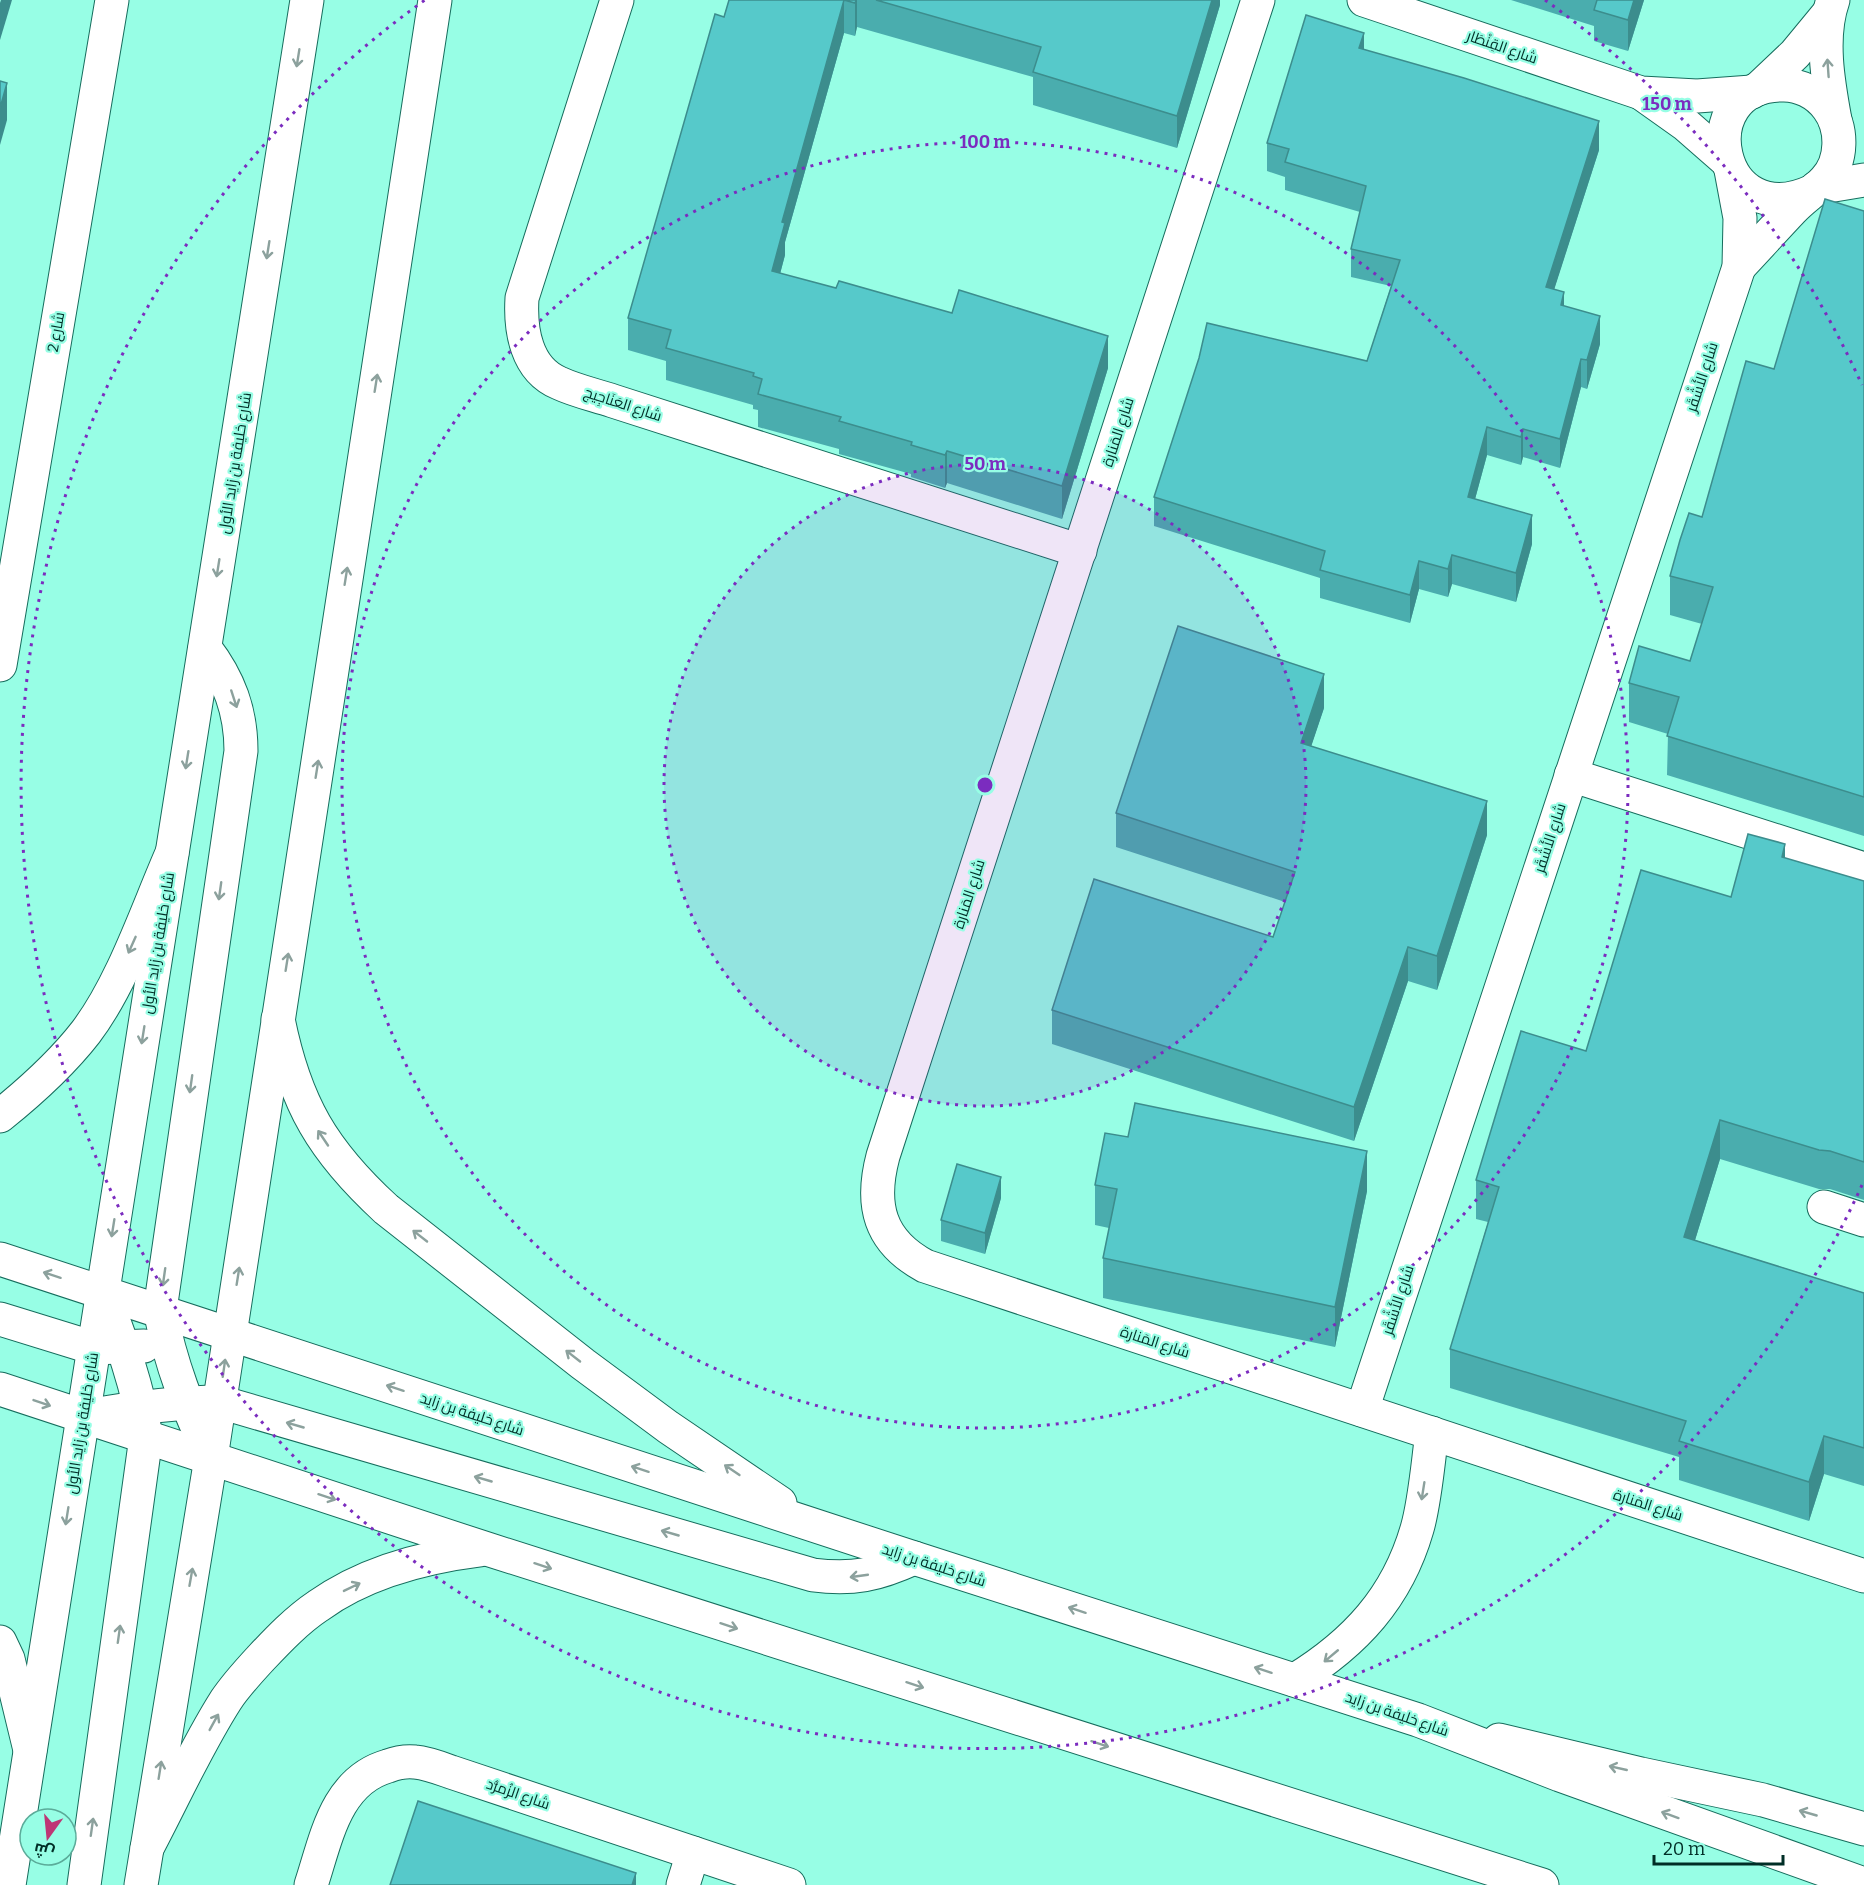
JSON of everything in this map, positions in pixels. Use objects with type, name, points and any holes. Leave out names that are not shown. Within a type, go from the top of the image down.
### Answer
[{"type":"main road","name":"شارع 2","points":[[0,665],[112,0]]},
{"type":"main road","name":"شارع خليفة بن زايد الأول","points":[[9,1885],[83,1417],[109,1348],[103,1292],[307,0]]},
{"type":"main road","points":[[141,1885],[220,1402],[435,0]]},
{"type":"main road","name":"شارع العَنَاجِيج","points":[[617,0],[522,298],[521,318],[525,340],[534,361],[557,383],[1080,552]]},
{"type":"main road","name":"شارع المَنارة","points":[[1258,0],[883,1156],[878,1174],[877,1192],[884,1227],[894,1244],[908,1257],[925,1266],[1864,1576]]},
{"type":"main road","name":"شارع القِنْطَار","points":[[1364,0],[1641,93],[1697,96],[1755,90]]},
{"type":"main road","points":[[1830,7],[1828,68],[1839,139],[1834,167],[1827,179],[1799,197],[1783,200],[1768,198],[1741,183],[1729,165],[1724,134],[1727,121],[1733,110],[1795,54],[1830,7]]},
{"type":"main road","points":[[1755,90],[1788,84],[1803,88],[1828,108],[1836,124],[1864,150]]},
{"type":"main road","name":"شارع القِنْطَار","points":[[1641,93],[1686,125],[1729,165]]},
{"type":"main road","name":"شارع الأَشْقَر","points":[[1362,1410],[1739,267],[1740,218],[1737,194],[1729,165]]},
{"type":"main road","points":[[1814,189],[1864,180]]},
{"type":"main road","name":"شارع الأَشْقَر","points":[[1739,267],[1814,189]]},
{"type":"main road","points":[[205,648],[219,666],[229,686],[241,728],[241,751],[160,1311],[166,1344],[185,1402],[211,1458]]},
{"type":"main road","points":[[1571,774],[1864,869]]},
{"type":"main road","points":[[0,1116],[45,1077],[66,1055],[103,1006],[118,978],[172,853]]},
{"type":"main road","points":[[278,1019],[285,1056],[314,1125],[334,1155],[359,1184],[386,1209],[602,1378],[668,1427],[815,1526]]},
{"type":"main road","points":[[1824,1207],[1864,1220]]},
{"type":"main road","name":"شارع خليفة بن زايد","points":[[0,1259],[815,1526],[1418,1720],[1593,1787],[1864,1884]]},
{"type":"main road","points":[[0,1319],[109,1348],[166,1344],[229,1334]]},
{"type":"main road","points":[[84,1885],[146,1437],[141,1406],[109,1348]]},
{"type":"main road","points":[[0,1389],[1479,1874],[1542,1885]]},
{"type":"main road","points":[[83,1417],[141,1406],[220,1402],[813,1575],[835,1578],[858,1577],[887,1570],[914,1558]]},
{"type":"main road","points":[[1295,1680],[1323,1663],[1350,1641],[1372,1617],[1392,1589],[1407,1559],[1418,1527],[1432,1433]]},
{"type":"main road","points":[[147,1848],[227,1698],[278,1641],[318,1606],[382,1573],[434,1557],[487,1549]]},
{"type":"main road","points":[[0,1642],[8,1659],[30,1750]]},
{"type":"main road","points":[[1418,1720],[1641,1774],[1763,1800],[1864,1829]]},
{"type":"main road","name":"شارع الزُمرُّد","points":[[311,1885],[335,1814],[345,1795],[359,1780],[377,1769],[415,1762],[433,1766],[789,1885]]},
{"type":"main road","points":[[683,1885],[693,1853]]},
{"type":"building","points":[[729,0],[844,0],[782,222],[785,223],[772,271],[836,288],[839,281],[952,313],[959,290],[1108,336],[1062,486],[947,451],[945,455],[911,445],[912,442],[839,421],[841,417],[758,394],[762,379],[753,376],[754,373],[666,348],[671,330],[628,318],[715,14],[724,17]]},
{"type":"building","points":[[876,0],[1212,0],[1177,116],[1033,72],[1041,47]]},
{"type":"building","points":[[1597,0],[1634,0],[1628,20],[1594,10]]},
{"type":"building","points":[[1306,15],[1364,33],[1359,48],[1464,78],[1599,121],[1546,287],[1564,292],[1561,305],[1600,316],[1587,360],[1581,359],[1560,439],[1523,429],[1521,437],[1487,427],[1468,497],[1532,515],[1516,573],[1452,555],[1448,569],[1419,561],[1410,595],[1320,570],[1325,551],[1154,497],[1199,358],[1207,323],[1367,361],[1400,260],[1351,249],[1366,186],[1285,162],[1289,149],[1267,143]]},
{"type":"building","points":[[0,81],[7,83],[0,108]]},
{"type":"building","points":[[1825,199],[1864,211],[1864,797],[1667,736],[1679,697],[1629,683],[1639,646],[1690,661],[1713,587],[1670,576],[1680,540],[1689,513],[1702,517],[1746,361],[1774,369]]},
{"type":"building","points":[[1178,626],[1324,674],[1301,743],[1487,801],[1437,956],[1408,947],[1354,1107],[1052,1010],[1094,879],[1273,937],[1295,872],[1116,813]]},
{"type":"building","points":[[1748,834],[1785,844],[1782,857],[1864,881],[1864,1162],[1720,1120],[1684,1237],[1864,1293],[1864,1448],[1824,1436],[1809,1482],[1679,1441],[1686,1421],[1450,1349],[1499,1187],[1476,1180],[1521,1031],[1586,1051],[1641,870],[1731,897]]},
{"type":"building","points":[[1135,1103],[1367,1151],[1335,1307],[1103,1258],[1117,1189],[1095,1185],[1105,1133],[1128,1137]]},
{"type":"building","points":[[957,1164],[1001,1177],[985,1233],[941,1220]]},
{"type":"building","points":[[418,1801],[636,1873],[632,1885],[390,1885]]}]
